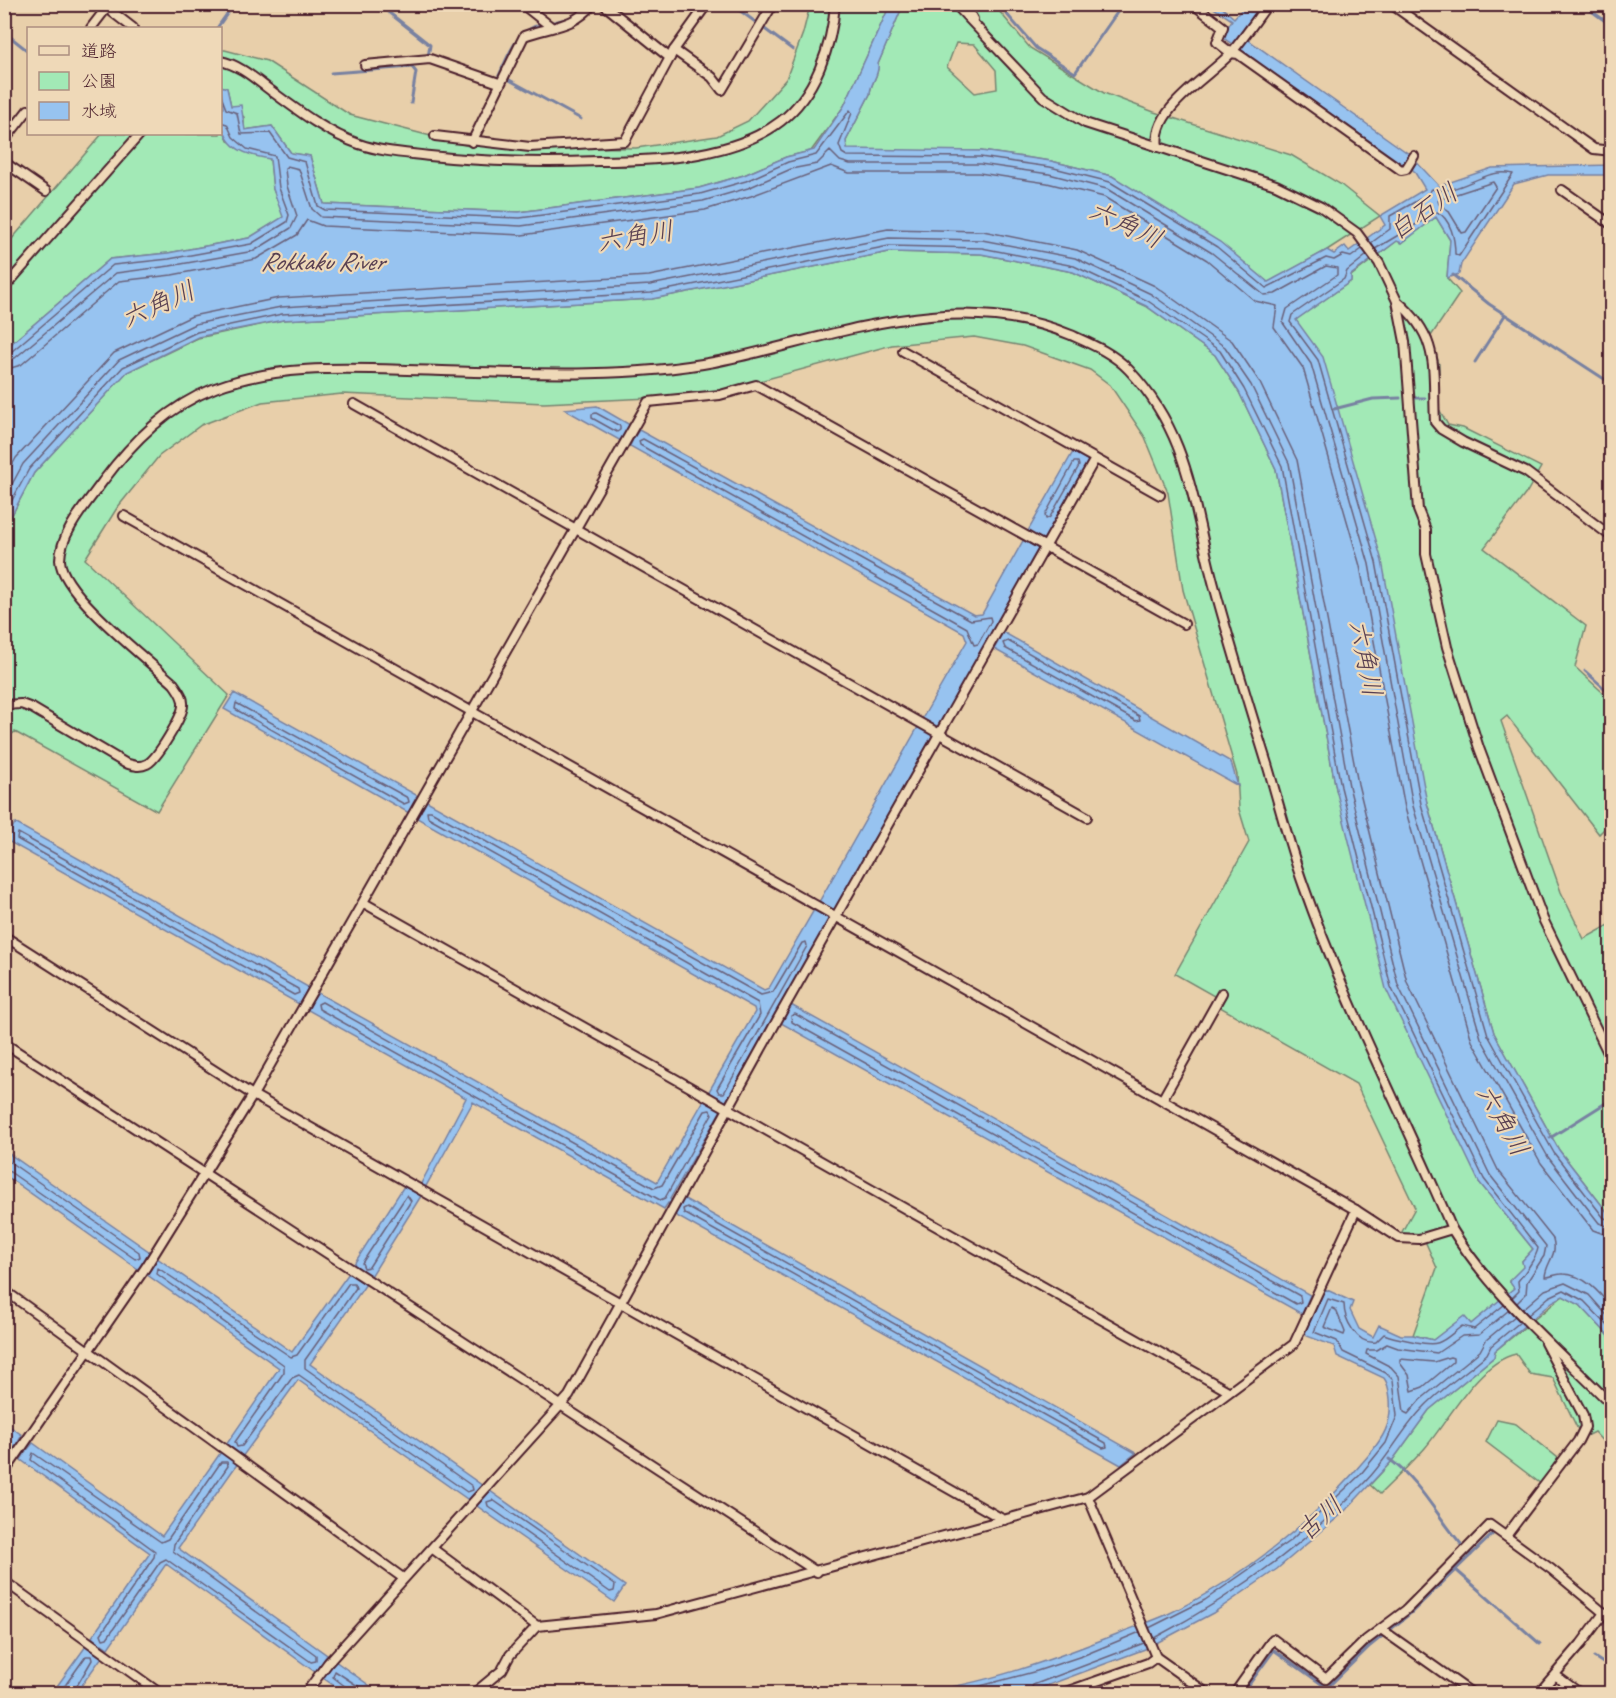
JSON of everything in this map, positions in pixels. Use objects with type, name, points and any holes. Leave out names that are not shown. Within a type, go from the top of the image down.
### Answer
[{"type":"street","points":[[522,4],[547,24]]},
{"type":"street","points":[[472,142],[524,36],[547,24],[573,24],[593,4]]},
{"type":"street","points":[[603,4],[672,54],[712,77],[722,90],[773,4]]},
{"type":"street","points":[[435,135],[472,142],[530,147],[625,141],[672,54],[707,4]]},
{"type":"street","points":[[225,66],[256,78],[310,119],[346,139],[372,148],[396,153],[504,163],[660,159],[698,154],[734,145],[782,121],[797,105],[819,70],[827,48],[837,4]]},
{"type":"street","points":[[955,4],[1043,97],[1085,123],[1275,185],[1322,207],[1358,233],[1379,262],[1397,301],[1426,338],[1435,365],[1435,422],[1441,429],[1463,442],[1526,472],[1611,537]]},
{"type":"street","points":[[964,4],[980,31]]},
{"type":"street","points":[[1193,4],[1223,27],[1217,42],[1231,53],[1238,54],[1401,170],[1406,169],[1414,156]]},
{"type":"street","points":[[1158,147],[1156,136],[1166,113],[1231,53],[1268,4]]},
{"type":"street","points":[[1391,4],[1594,149],[1611,151]]},
{"type":"street","points":[[92,27],[106,6],[132,27]]},
{"type":"street","points":[[365,65],[430,59],[502,78]]},
{"type":"street","points":[[4,141],[27,111]]},
{"type":"street","points":[[4,288],[139,135]]},
{"type":"street","points":[[4,162],[46,191]]},
{"type":"street","points":[[1562,190],[1611,225]]},
{"type":"street","points":[[1397,301],[1405,342],[1418,510],[1426,530],[1426,554],[1447,646],[1479,748],[1544,918],[1611,1061]]},
{"type":"street","points":[[4,705],[21,704],[32,708],[125,763],[137,767],[155,758],[180,717],[183,706],[182,696],[174,684],[82,600],[66,579],[61,567],[60,555],[65,540],[88,501],[138,439],[169,411],[211,389],[251,377],[303,370],[556,372],[658,368],[710,363],[844,329],[936,316],[982,315],[1025,321],[1059,330],[1107,352],[1130,370],[1154,401],[1183,456],[1214,586],[1303,884],[1358,1021],[1452,1229],[1464,1249],[1541,1337],[1611,1405]]},
{"type":"street","points":[[903,351],[1160,495]]},
{"type":"street","points":[[4,1473],[148,1263],[253,1095],[648,402],[720,395],[756,385],[1184,624]]},
{"type":"street","points":[[354,404],[1088,817]]},
{"type":"street","points":[[305,1694],[325,1666],[561,1406],[1095,459]]},
{"type":"street","points":[[124,516],[1162,1100],[1356,1210],[1399,1238],[1419,1239],[1452,1229]]},
{"type":"street","points":[[364,903],[1228,1391]]},
{"type":"street","points":[[4,936],[253,1095],[1004,1520]]},
{"type":"street","points":[[1162,1100],[1222,993]]},
{"type":"street","points":[[4,1043],[817,1572]]},
{"type":"street","points":[[473,1694],[502,1670],[510,1655],[537,1626],[656,1614],[1088,1497],[1294,1344],[1356,1210]]},
{"type":"street","points":[[4,1290],[404,1578]]},
{"type":"street","points":[[1506,1536],[1578,1441],[1585,1427],[1583,1415],[1541,1337]]},
{"type":"street","points":[[1088,1497],[1156,1657],[1208,1694]]},
{"type":"street","points":[[1234,1694],[1273,1639],[1326,1678],[1406,1610],[1490,1525],[1608,1612],[1538,1694]]},
{"type":"street","points":[[433,1549],[537,1626]]},
{"type":"street","points":[[4,1581],[161,1694]]},
{"type":"street","points":[[1381,1629],[1473,1694]]},
{"type":"street","points":[[1060,1694],[1148,1663],[1156,1657]]},
{"type":"street","points":[[1555,1675],[1581,1694]]},
{"type":"green space","points":[[810,5],[890,5],[844,106],[811,151],[786,157],[744,175],[699,188],[519,212],[324,204],[310,156],[291,153],[272,126],[244,130],[244,117],[231,106],[227,88],[222,86],[222,50],[225,50],[267,61],[350,115],[469,146],[636,148],[717,136],[748,121],[786,79],[803,33]]},
{"type":"green space","points":[[903,5],[994,5],[1030,48],[1104,93],[1154,112],[1291,155],[1340,184],[1380,216],[1327,250],[1268,283],[1112,176],[1051,161],[981,151],[850,151],[847,149],[846,141],[870,94],[878,72],[878,64]],"holes":[[[956,43],[974,44],[996,70],[997,89],[975,93],[947,67]]]},
{"type":"green space","points":[[222,124],[228,141],[270,159],[273,189],[284,217],[249,238],[168,253],[110,259],[5,349],[5,247],[101,135],[222,135]]},
{"type":"green space","points":[[1436,217],[1450,240],[1447,278],[1460,293],[1431,336],[1439,364],[1439,409],[1448,425],[1463,428],[1541,467],[1527,492],[1484,548],[1586,626],[1575,667],[1611,700],[1611,822],[1599,834],[1507,716],[1501,721],[1561,892],[1584,939],[1611,924],[1611,1217],[1559,1150],[1494,1033],[1427,803],[1295,320],[1351,281],[1351,276],[1397,241],[1402,243]]},
{"type":"green space","points":[[889,252],[981,254],[1073,272],[1146,306],[1215,355],[1239,392],[1276,469],[1336,789],[1479,1182],[1533,1249],[1522,1261],[1524,1267],[1509,1281],[1515,1288],[1471,1324],[1464,1317],[1433,1340],[1413,1335],[1437,1268],[1425,1241],[1397,1241],[1415,1208],[1356,1084],[1220,1007],[1223,1001],[1175,974],[1249,842],[1239,809],[1237,775],[1183,590],[1168,493],[1145,437],[1110,385],[1090,370],[1023,346],[974,337],[892,345],[719,392],[544,403],[342,394],[262,402],[201,425],[159,456],[117,508],[85,559],[229,695],[157,811],[15,732],[5,739],[5,528],[34,473],[127,372],[198,338],[283,320],[652,299]]},
{"type":"green space","points":[[1563,1296],[1580,1305],[1611,1338],[1611,1450],[1594,1432],[1582,1438],[1553,1378],[1530,1374],[1516,1354],[1502,1359],[1477,1380],[1425,1448],[1380,1494],[1370,1485],[1392,1461],[1429,1410],[1494,1357],[1495,1351]]},
{"type":"green space","points":[[1497,1420],[1516,1424],[1558,1458],[1541,1484],[1486,1442]]},
{"type":"water","points":[[890,5],[903,5],[878,64],[878,72],[870,94],[846,141],[847,149],[981,151],[1051,161],[1112,176],[1220,242],[1268,282],[1327,250],[1334,254],[1345,246],[1349,251],[1385,225],[1380,216],[1425,189],[1414,171],[1404,162],[1402,164],[1239,49],[1241,46],[1234,41],[1232,44],[1222,37],[1232,20],[1209,5],[1219,5],[1234,18],[1246,5],[1262,5],[1237,38],[1244,43],[1247,39],[1409,154],[1439,186],[1492,168],[1611,165],[1611,175],[1548,175],[1514,184],[1461,264],[1459,274],[1447,278],[1450,240],[1436,217],[1402,243],[1397,241],[1351,275],[1351,281],[1296,320],[1323,357],[1382,561],[1427,803],[1494,1033],[1559,1150],[1611,1217],[1611,1338],[1580,1305],[1563,1296],[1552,1302],[1495,1351],[1494,1357],[1429,1410],[1392,1461],[1343,1513],[1277,1569],[1213,1613],[1145,1649],[1027,1693],[912,1693],[966,1684],[1019,1670],[1071,1652],[1168,1614],[1196,1600],[1250,1565],[1301,1525],[1347,1480],[1378,1443],[1390,1416],[1388,1386],[1384,1378],[1337,1356],[1334,1346],[1307,1336],[1305,1332],[1325,1289],[1353,1302],[1350,1310],[1359,1329],[1373,1337],[1379,1325],[1401,1335],[1413,1335],[1433,1340],[1464,1316],[1471,1324],[1514,1288],[1509,1281],[1523,1267],[1522,1261],[1533,1249],[1479,1182],[1386,989],[1336,789],[1276,469],[1239,392],[1215,355],[1146,306],[1073,272],[981,254],[889,252],[652,299],[283,320],[198,337],[127,372],[34,473],[5,528],[5,349],[110,259],[168,253],[249,238],[283,217],[273,189],[270,159],[240,150],[228,139],[224,131],[222,86],[227,88],[231,106],[241,105],[245,130],[272,126],[291,153],[310,156],[324,204],[519,212],[699,188],[744,175],[786,157],[814,150],[844,106]]},
{"type":"water","points":[[597,406],[630,425],[626,431],[635,436],[639,430],[974,615],[982,614],[1024,539],[1030,542],[1034,535],[1028,531],[1073,452],[1089,461],[1044,540],[1038,537],[1034,544],[1040,548],[991,634],[999,639],[1003,632],[1231,762],[1238,786],[994,649],[998,642],[989,637],[937,728],[931,725],[928,731],[933,735],[834,910],[827,907],[823,915],[830,918],[779,1007],[787,1011],[791,1005],[1310,1295],[1302,1314],[781,1023],[785,1016],[777,1011],[725,1103],[719,1099],[715,1106],[721,1110],[670,1199],[679,1204],[683,1198],[1136,1453],[1121,1465],[673,1214],[677,1207],[668,1203],[664,1209],[473,1102],[426,1186],[419,1194],[421,1196],[370,1278],[363,1274],[359,1280],[366,1284],[310,1364],[483,1486],[479,1492],[485,1496],[490,1491],[625,1586],[614,1602],[477,1506],[481,1500],[475,1496],[470,1501],[298,1380],[242,1457],[236,1453],[238,1463],[178,1548],[327,1655],[323,1661],[331,1667],[335,1661],[380,1693],[345,1693],[323,1678],[327,1672],[319,1666],[315,1672],[166,1564],[108,1648],[102,1644],[96,1652],[102,1657],[76,1693],[52,1693],[86,1646],[92,1650],[97,1642],[92,1637],[150,1553],[21,1460],[25,1453],[15,1446],[11,1452],[5,1448],[5,1423],[22,1435],[18,1442],[28,1449],[33,1443],[162,1536],[221,1452],[228,1456],[232,1450],[226,1445],[279,1368],[146,1274],[151,1268],[143,1262],[138,1269],[5,1175],[5,1151],[150,1252],[146,1259],[153,1264],[157,1258],[292,1352],[349,1273],[356,1277],[359,1271],[352,1267],[404,1186],[416,1193],[466,1098],[308,1010],[312,1002],[303,997],[299,1004],[6,840],[15,823],[308,987],[305,994],[313,1000],[318,993],[657,1182],[704,1100],[710,1104],[714,1097],[708,1093],[755,1012],[754,1008],[417,818],[421,811],[413,807],[409,813],[224,709],[234,693],[418,796],[415,803],[423,808],[427,801],[764,990],[769,988],[814,910],[820,912],[824,905],[819,902],[918,727],[924,730],[928,723],[922,719],[967,641],[964,633],[630,446],[633,439],[625,435],[621,441],[564,409]]},
{"type":"waterway","points":[[218,27],[234,4]]},
{"type":"waterway","points":[[378,4],[430,45],[428,57]]},
{"type":"waterway","points":[[731,4],[793,50]]},
{"type":"waterway","points":[[998,4],[1036,48],[1075,73],[1123,4]]},
{"type":"waterway","points":[[1582,4],[1612,26]]},
{"type":"waterway","points":[[550,23],[570,18]]},
{"type":"waterway","points":[[497,80],[519,38],[534,27],[544,24]]},
{"type":"waterway","points":[[4,32],[27,50]]},
{"type":"waterway","points":[[331,73],[412,67],[411,63]]},
{"type":"waterway","points":[[411,103],[416,72],[412,67]]},
{"type":"waterway","points":[[504,77],[581,119]]},
{"type":"waterway","points":[[1453,275],[1489,304],[1612,384]]},
{"type":"waterway","points":[[1475,362],[1505,315]]},
{"type":"waterway","points":[[1334,409],[1373,399],[1400,398]]},
{"type":"waterway","points":[[1415,398],[1425,398]]},
{"type":"waterway","points":[[1585,671],[1612,695]]},
{"type":"waterway","points":[[1550,1138],[1612,1099]]},
{"type":"waterway","points":[[1242,1694],[1274,1650],[1327,1688],[1370,1646],[1412,1612],[1471,1555],[1412,1480],[1389,1459]]},
{"type":"waterway","points":[[1471,1555],[1494,1533]]},
{"type":"waterway","points":[[1456,1570],[1540,1644]]},
{"type":"waterway","points":[[1594,1657],[1612,1669]]},
{"type":"water label","name":"白石川","points":[[1423,211]]},
{"type":"water label","name":"六角川","points":[[1126,224]]},
{"type":"water label","name":"六角川","points":[[635,236]]},
{"type":"water label","name":"Rokkaku River","points":[[322,261]]},
{"type":"water label","name":"六角川","points":[[158,304]]},
{"type":"water label","name":"六角川","points":[[1366,658]]},
{"type":"water label","name":"六角川","points":[[1503,1120]]},
{"type":"water label","name":"古川","points":[[1319,1518]]}]
